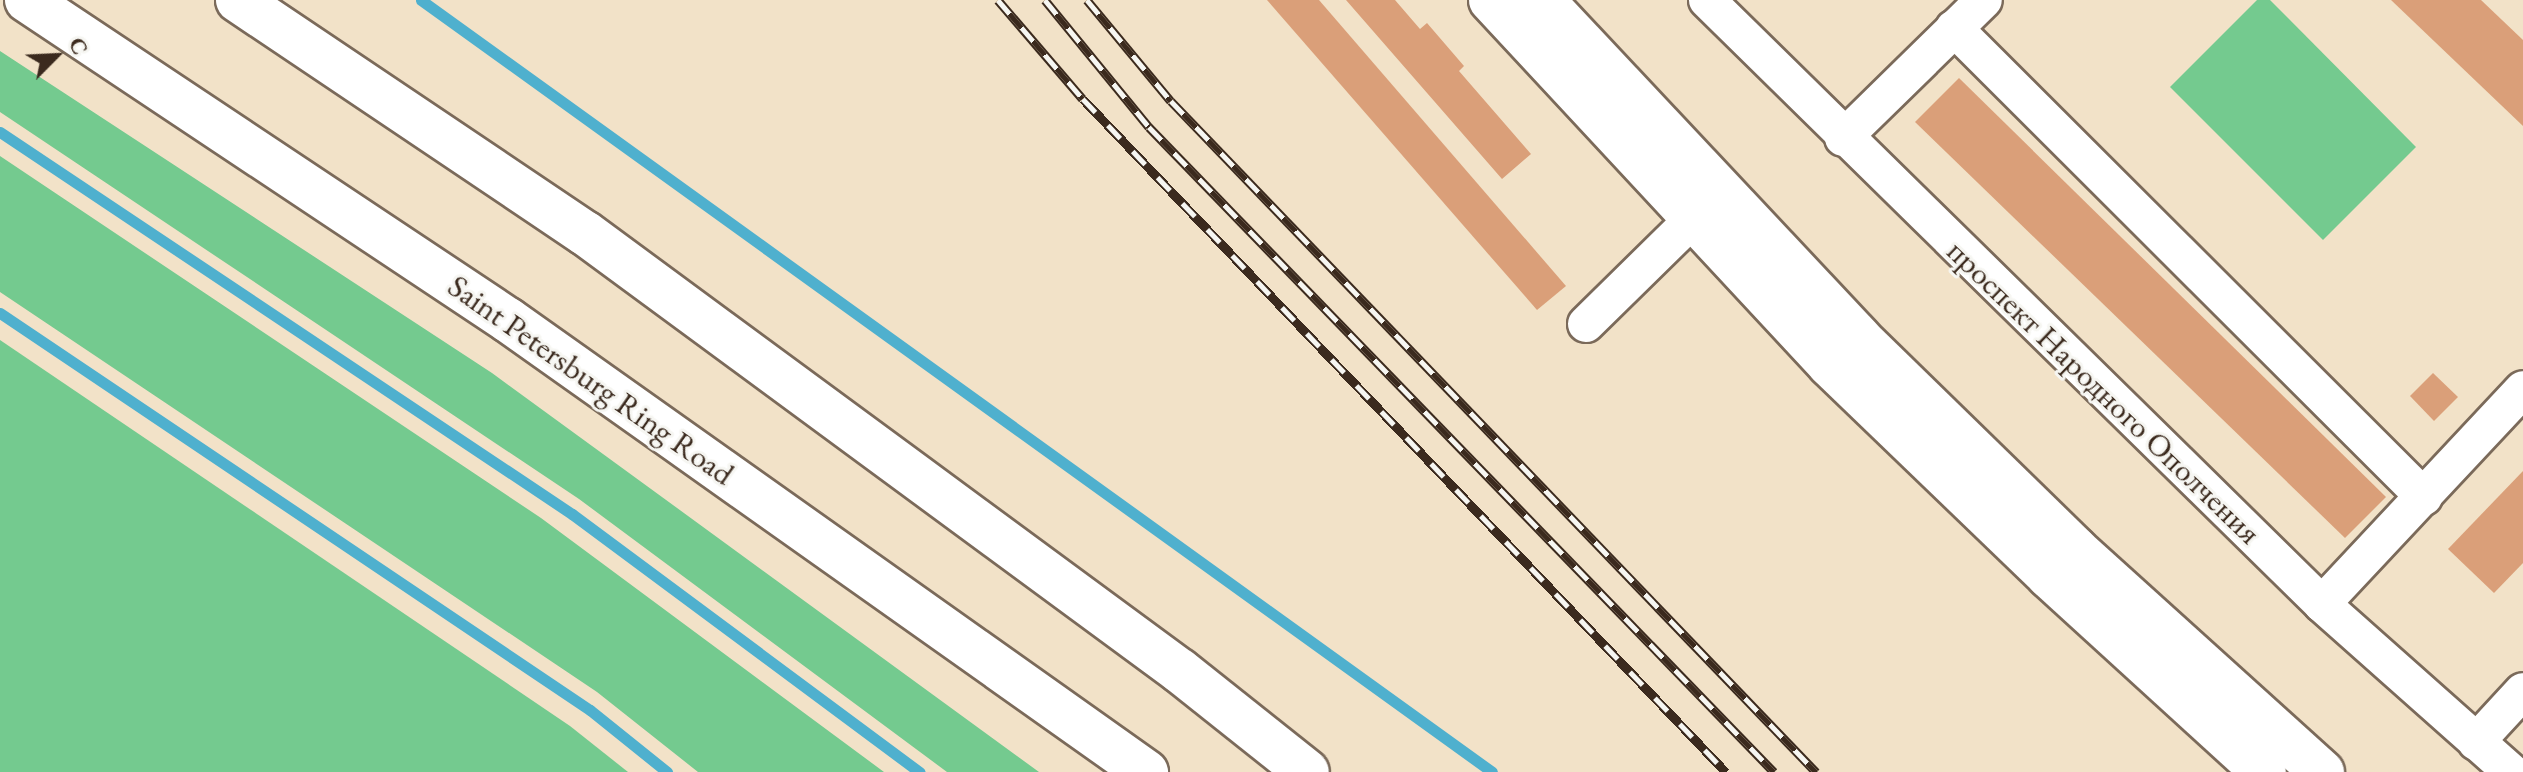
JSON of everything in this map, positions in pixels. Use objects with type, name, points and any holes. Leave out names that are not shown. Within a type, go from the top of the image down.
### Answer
[{"type":"main road","name":"Saint Petersburg Ring Road","points":[[27,0],[508,320],[1146,772]]},
{"type":"main road","points":[[238,0],[585,233],[1180,671],[1307,772]]},
{"type":"main road","points":[[1491,0],[1830,365],[2038,566],[2264,772]]},
{"type":"main road","points":[[1542,0],[1859,338],[2075,549],[2322,772]]},
{"type":"street","points":[[1843,138],[1984,0]]},
{"type":"street","name":"проспект Народного Ополчения","points":[[1717,4],[1843,138],[2322,604],[2511,772]]},
{"type":"street","points":[[1954,28],[2424,497]]},
{"type":"street","points":[[1586,324],[1693,219]]},
{"type":"street","points":[[2322,604],[2523,389]]},
{"type":"street","points":[[2476,742],[2523,691]]},
{"type":"green space","points":[[2257,0],[2270,0],[2416,147],[2323,240],[2170,87]]},
{"type":"green space","points":[[0,51],[492,373],[1039,772],[947,772],[579,499],[0,112]]},
{"type":"green space","points":[[0,156],[541,518],[884,772],[698,772],[597,692],[0,292]]},
{"type":"green space","points":[[0,340],[570,726],[628,772],[0,772]]},
{"type":"building","points":[[1267,0],[1319,0],[1566,286],[1537,310]]},
{"type":"building","points":[[1346,0],[1395,0],[1420,29],[1427,23],[1464,66],[1459,71],[1531,154],[1502,179]]},
{"type":"building","points":[[2391,0],[2481,0],[2523,40],[2523,126]]},
{"type":"building","points":[[1959,78],[2386,497],[2345,538],[1915,122]]},
{"type":"building","points":[[2433,373],[2458,397],[2434,421],[2410,396]]},
{"type":"building","points":[[2523,471],[2523,563],[2494,593],[2448,549]]},
{"type":"waterway","points":[[421,0],[1492,772]]},
{"type":"waterway","points":[[0,132],[572,514],[920,772]]},
{"type":"waterway","points":[[0,313],[590,710],[667,772]]},
{"type":"railway","points":[[998,0],[1083,99],[1726,772]]},
{"type":"railway","points":[[1045,0],[1149,127],[1774,772]]},
{"type":"railway","points":[[1087,0],[1171,101],[1816,772]]}]
